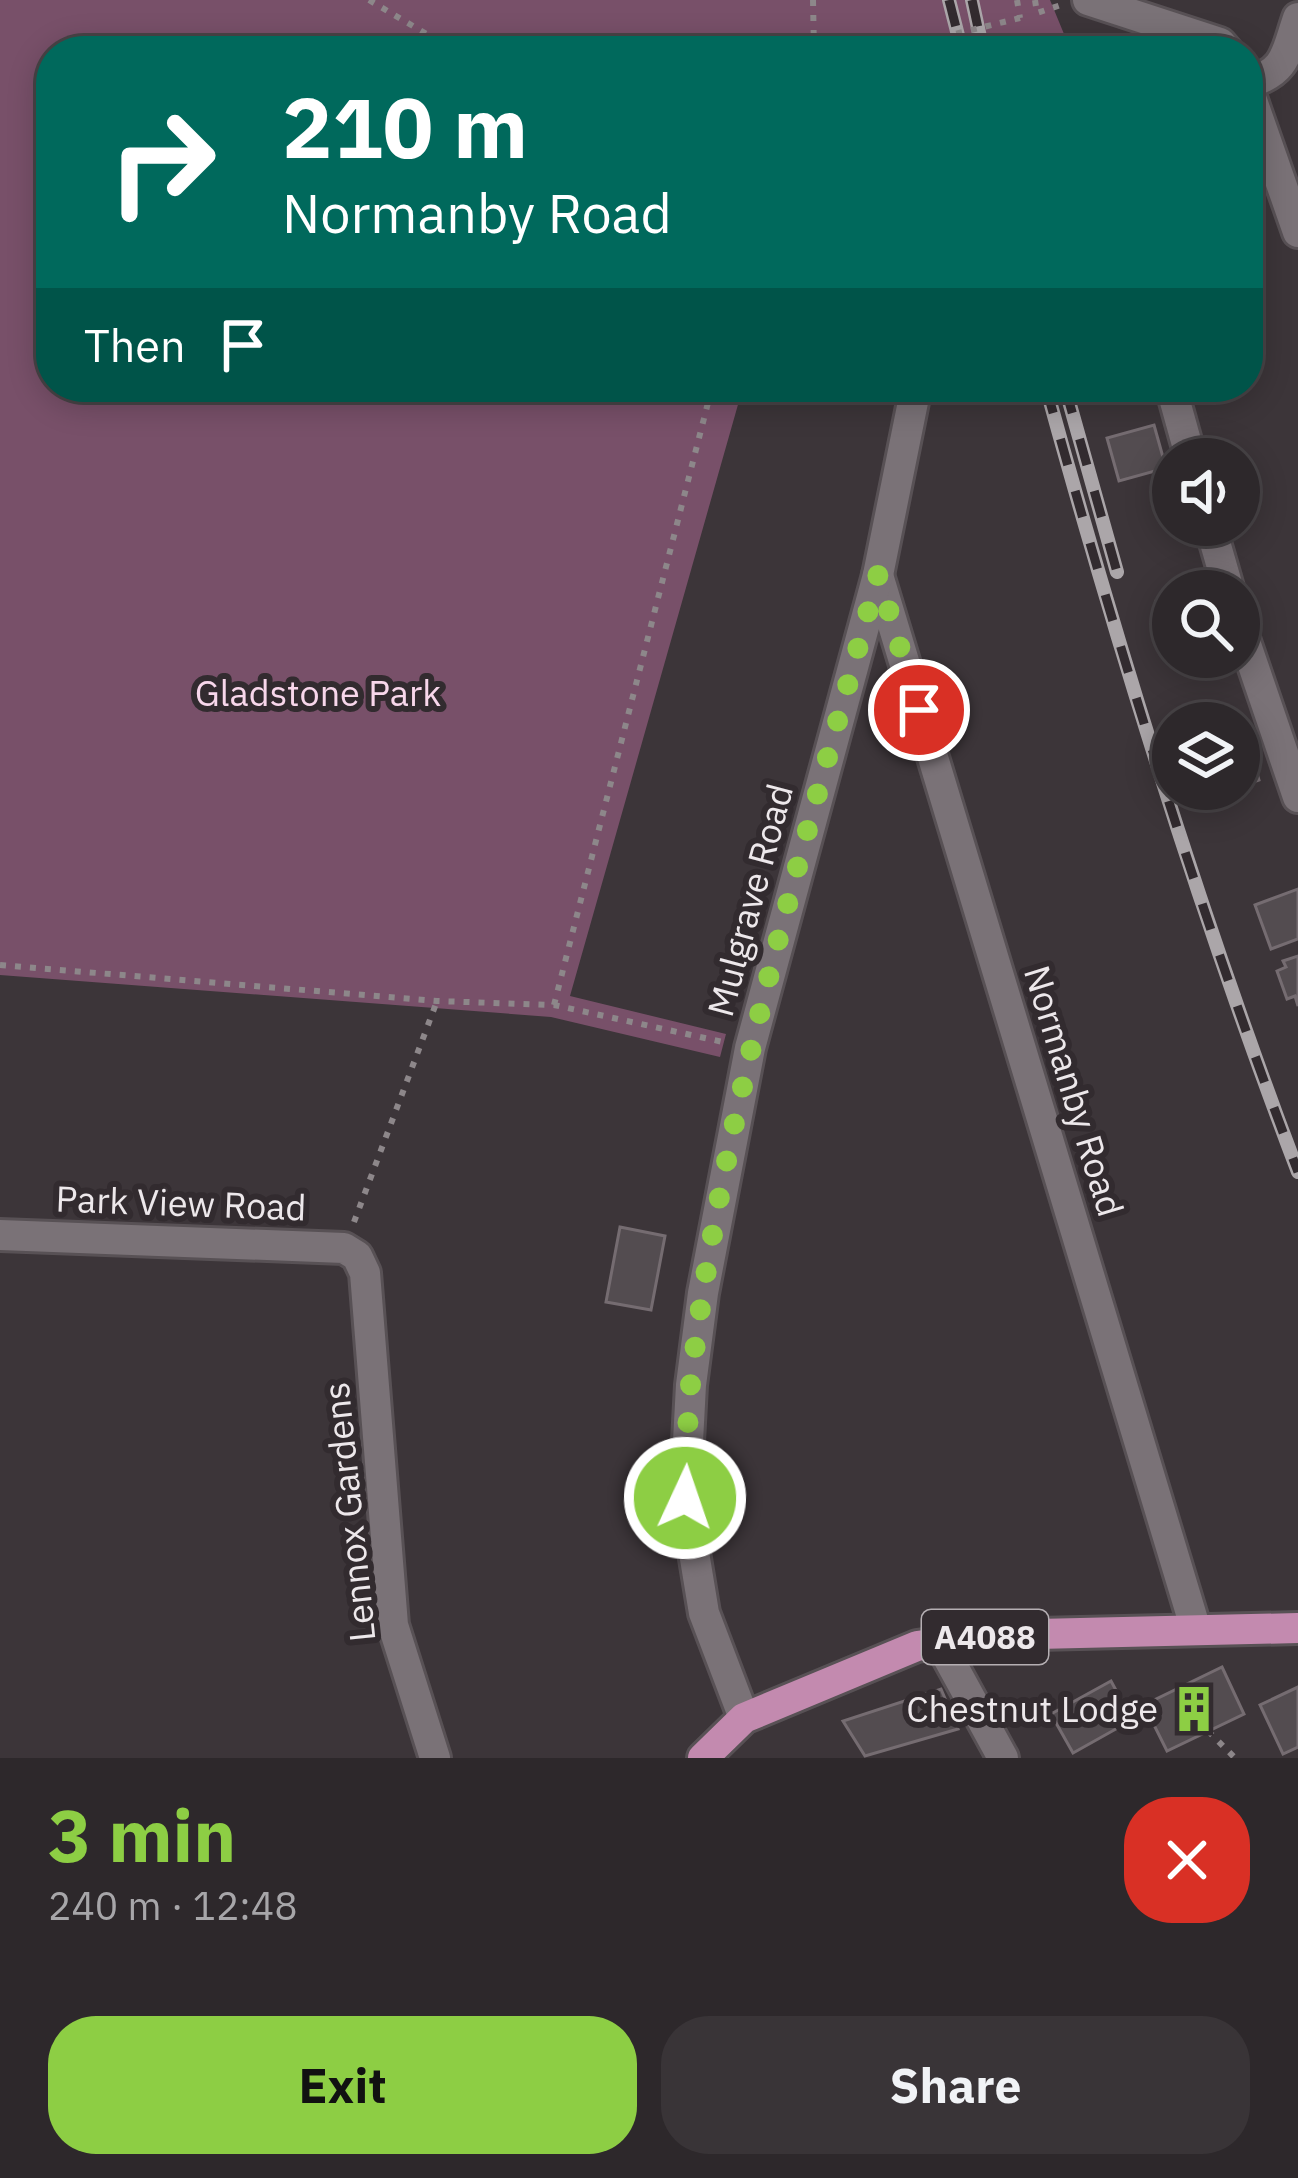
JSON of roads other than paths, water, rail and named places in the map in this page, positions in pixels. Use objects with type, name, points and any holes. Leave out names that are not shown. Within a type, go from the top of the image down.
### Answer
[{"type":"main road","name":"A4088","points":[[704,1758],[745,1718],[917,1646],[995,1635],[1298,1628]]},
{"type":"street","points":[[1075,3],[1195,36]]},
{"type":"street","points":[[1263,80],[1280,68],[1298,18]]},
{"type":"street","points":[[1263,130],[1298,232]]},
{"type":"street","name":"Mulgrave Road","points":[[745,1718],[704,1613],[685,1498],[691,1385],[703,1293],[750,1048],[878,575],[913,402]]},
{"type":"street","points":[[1175,402],[1186,438]]},
{"type":"street","name":"Normanby Road","points":[[878,575],[1196,1630]]},
{"type":"street","points":[[1258,678],[1298,796]]},
{"type":"street","name":"Park View Road","points":[[0,1235],[350,1252]]},
{"type":"street","name":"Lennox Gardens","points":[[350,1252],[365,1274],[393,1625],[435,1758]]},
{"type":"street","points":[[940,1643],[1003,1758]]},
{"type":"railway","points":[[949,0],[958,36]]},
{"type":"railway","points":[[972,0],[980,36]]},
{"type":"railway","points":[[1050,402],[1163,782],[1298,1172]]},
{"type":"railway","points":[[1069,402],[1117,572]]},
{"type":"place","name":"Chestnut Lodge","points":[[1194,1709]]},
{"type":"park label","name":"Gladstone Park","points":[[318,693]]}]
